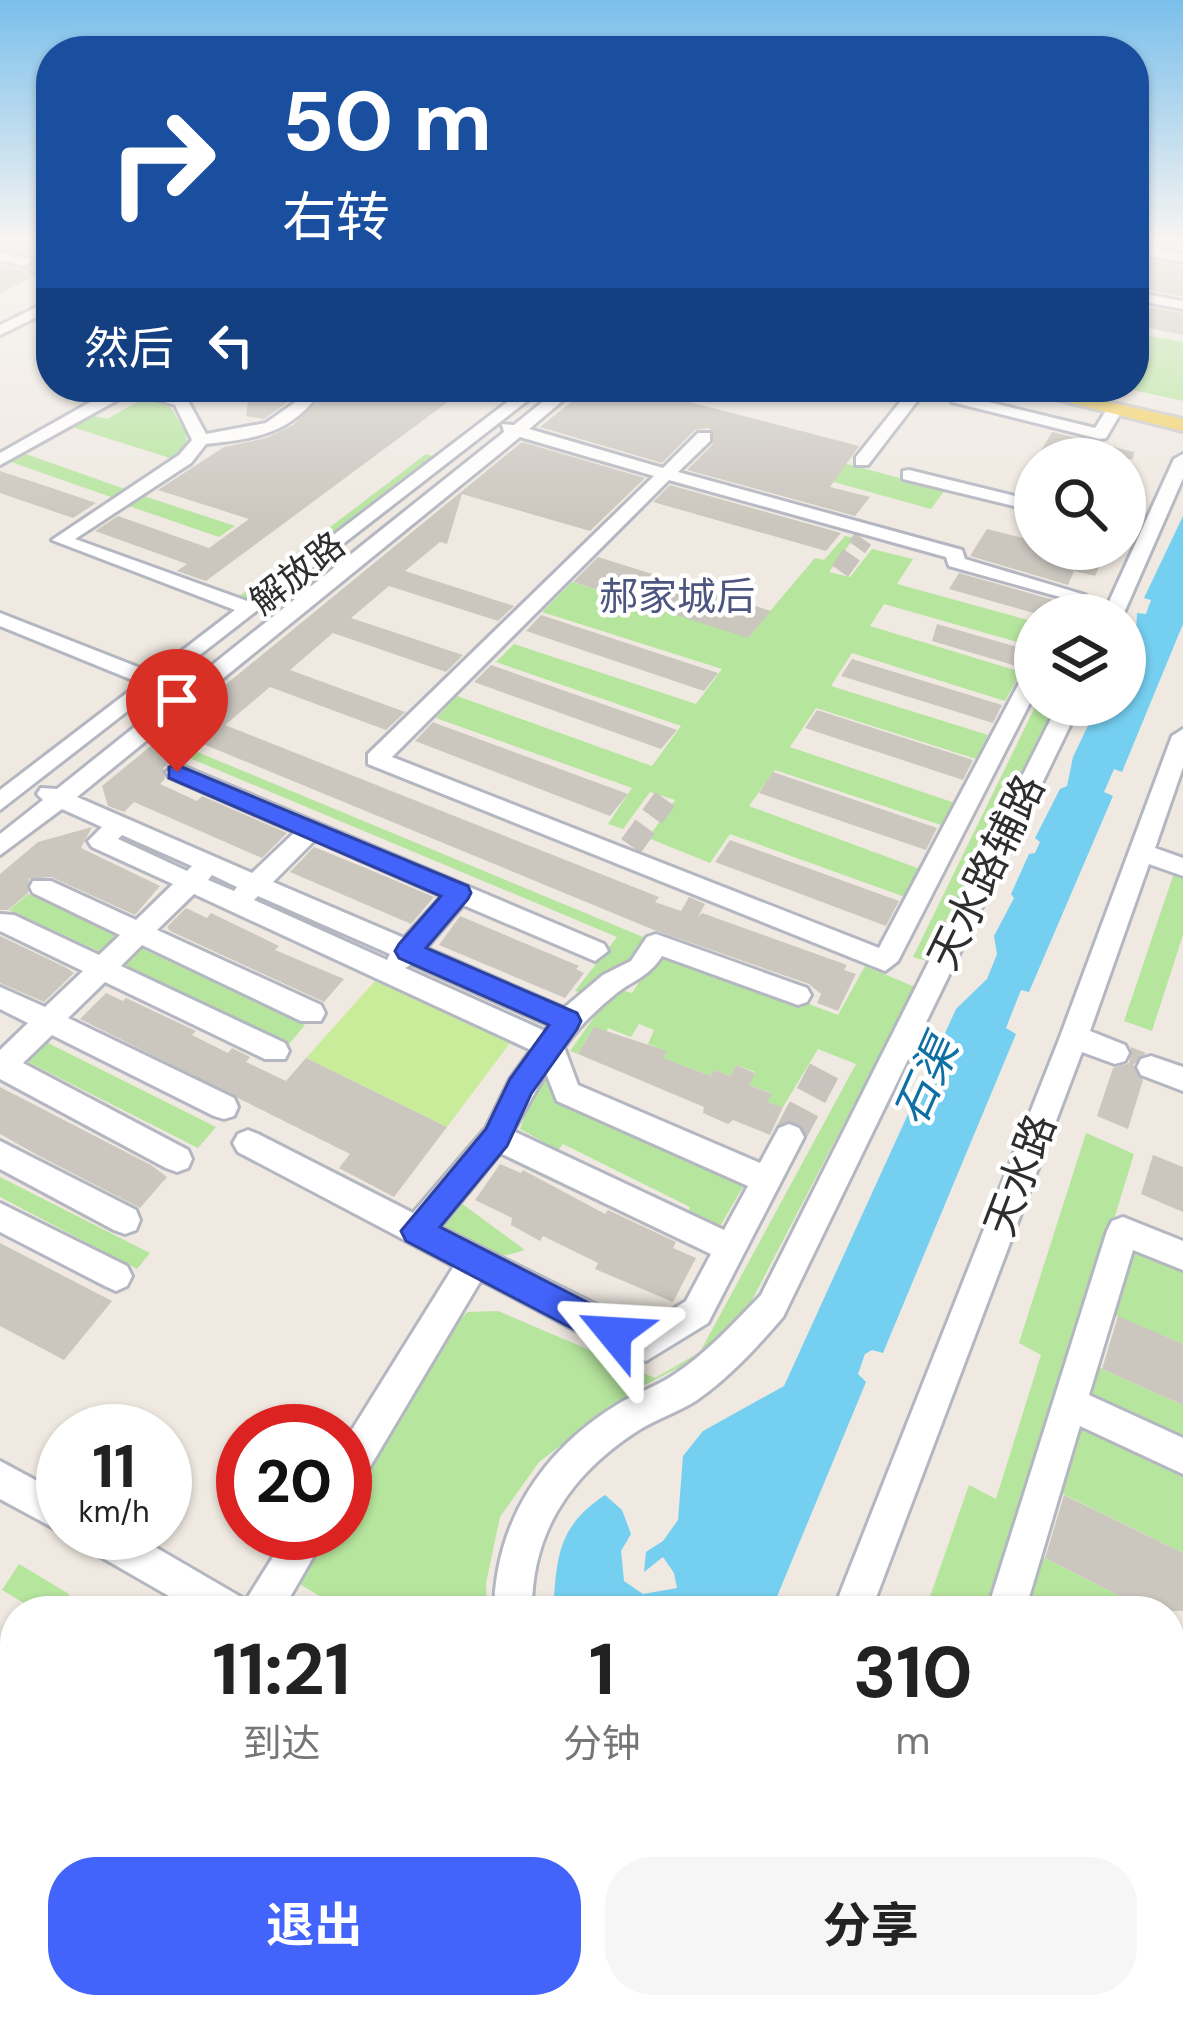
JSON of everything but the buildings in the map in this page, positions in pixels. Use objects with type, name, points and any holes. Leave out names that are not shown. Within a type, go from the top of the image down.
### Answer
[{"type":"main road","points":[[1081,402],[1183,425]]},
{"type":"main road","points":[[1135,402],[1183,413]]},
{"type":"street","points":[[0,460],[109,402]]},
{"type":"street","points":[[182,402],[201,440]]},
{"type":"street","points":[[247,612],[61,540],[185,459],[201,440],[268,429],[285,421],[303,402]]},
{"type":"street","name":"解放路","points":[[0,802],[518,402]]},
{"type":"street","points":[[0,847],[553,402]]},
{"type":"street","points":[[862,461],[908,402]]},
{"type":"street","points":[[970,402],[1100,434],[1115,410]]},
{"type":"street","points":[[491,424],[866,535],[955,554],[956,562],[1071,594]]},
{"type":"street","points":[[704,437],[376,759],[627,851],[933,979]]},
{"type":"street","points":[[1122,594],[1183,459]]},
{"type":"street","points":[[909,475],[1014,501]]},
{"type":"street","points":[[134,577],[247,612]]},
{"type":"street","points":[[0,619],[156,682]]},
{"type":"street","points":[[885,961],[1014,712]]},
{"type":"street","name":"天水路辅路","points":[[514,1596],[518,1545],[542,1496],[575,1457],[727,1356],[772,1306],[1059,726]]},
{"type":"street","name":"天水路","points":[[858,1596],[1181,749]]},
{"type":"street","points":[[177,772],[595,951]]},
{"type":"street","points":[[25,783],[119,825],[100,841],[201,872],[389,972],[559,1033]]},
{"type":"street","points":[[246,893],[311,830]]},
{"type":"street","points":[[1141,853],[1183,867]]},
{"type":"street","points":[[177,1159],[1,1066],[201,872]]},
{"type":"street","points":[[42,887],[311,1013]]},
{"type":"street","points":[[246,893],[408,951],[559,1033]]},
{"type":"street","points":[[389,972],[459,893]]},
{"type":"street","points":[[5,922],[275,1051]]},
{"type":"street","points":[[417,1231],[496,1137],[520,1087],[559,1033],[612,982],[640,968],[656,944],[798,995]]},
{"type":"street","points":[[0,997],[224,1107]]},
{"type":"street","points":[[559,1033],[567,1093],[767,1180]]},
{"type":"street","points":[[1074,1036],[1115,1053]]},
{"type":"street","points":[[1151,1067],[1183,1079]]},
{"type":"street","points":[[496,1137],[731,1248]]},
{"type":"street","points":[[248,1143],[646,1345],[697,1312],[790,1137]]},
{"type":"street","points":[[0,1154],[125,1220]]},
{"type":"street","points":[[0,1216],[116,1276]]},
{"type":"street","points":[[1017,1596],[1123,1231],[1183,1256]]},
{"type":"street","points":[[372,1430],[475,1261]]},
{"type":"street","points":[[1071,1404],[1183,1456]]},
{"type":"street","points":[[0,1479],[36,1500]]},
{"type":"street","points":[[142,1560],[205,1596]]},
{"type":"street","points":[[270,1596],[292,1560]]},
{"type":"green space","points":[[1149,336],[1183,342],[1183,401],[1149,393]]},
{"type":"green space","points":[[137,402],[169,405],[186,432],[187,444],[173,459],[69,426],[90,415],[107,419]]},
{"type":"green space","points":[[727,432],[945,490],[931,509],[712,448]]},
{"type":"green space","points":[[23,453],[125,491],[111,497],[8,461]]},
{"type":"green space","points":[[426,454],[432,456],[245,599],[237,598]]},
{"type":"green space","points":[[144,496],[235,526],[219,537],[129,506]]},
{"type":"green space","points":[[845,536],[854,538],[829,572],[850,577],[872,549],[913,559],[897,584],[1014,616],[1014,641],[884,604],[870,626],[1014,670],[1014,685],[1005,701],[852,653],[831,686],[988,735],[976,759],[816,708],[790,747],[955,803],[944,826],[775,770],[749,806],[920,869],[905,897],[730,834],[710,863],[648,838],[675,800],[650,792],[623,829],[608,824],[632,788],[436,718],[457,696],[652,766],[681,726],[496,662],[514,644],[696,704],[722,669],[542,612],[572,582],[748,637],[815,558],[824,560]]},
{"type":"green space","points":[[1026,726],[1045,726],[930,962],[913,957]]},
{"type":"green space","points":[[195,751],[648,939],[628,968],[605,972],[585,993],[575,991],[617,937],[187,757]]},
{"type":"green space","points":[[1174,873],[1183,876],[1183,935],[1152,1031],[1124,1021]]},
{"type":"green space","points":[[28,894],[122,938],[105,954],[9,910]]},
{"type":"green space","points":[[141,948],[305,1025],[289,1044],[123,965]]},
{"type":"green space","points":[[661,948],[838,1015],[865,966],[915,987],[752,1300],[717,1348],[631,1392],[539,1462],[500,1517],[486,1596],[320,1596],[296,1582],[309,1560],[372,1560],[372,1460],[467,1312],[498,1311],[655,1378],[700,1352],[856,1064],[818,1049],[783,1107],[767,1102],[771,1093],[749,1085],[755,1072],[736,1065],[730,1076],[714,1070],[711,1076],[663,1058],[666,1051],[648,1044],[654,1030],[639,1024],[631,1037],[608,1028],[606,1034],[594,1027],[578,1054],[570,1051],[615,988],[632,993]]},
{"type":"green space","points":[[375,981],[510,1043],[447,1127],[306,1058]]},
{"type":"green space","points":[[44,1041],[216,1127],[198,1148],[24,1060]]},
{"type":"green space","points":[[540,1073],[552,1087],[747,1180],[719,1228],[687,1215],[690,1207],[563,1144],[558,1150],[520,1129]]},
{"type":"green space","points":[[1086,1133],[1134,1154],[999,1596],[930,1596],[969,1485],[996,1499],[1041,1355],[1019,1343]]},
{"type":"green space","points":[[0,1177],[150,1253],[137,1269],[0,1197]]},
{"type":"green space","points":[[453,1197],[525,1250],[492,1259],[435,1231]]},
{"type":"green space","points":[[1139,1245],[1183,1264],[1183,1344],[1109,1313],[1095,1366],[1183,1405],[1183,1442],[1095,1401],[1087,1387],[1125,1248]]},
{"type":"green space","points":[[1087,1419],[1183,1463],[1183,1553],[1055,1490],[1037,1554],[1120,1596],[1033,1596],[1026,1577],[1061,1457]]},
{"type":"green space","points":[[19,1564],[69,1594],[12,1596],[2,1590]]},
{"type":"water","points":[[1183,516],[1183,624],[1146,714],[1146,614],[1151,600],[1146,594]]},
{"type":"water","name":"石渠","points":[[1088,726],[1141,726],[1122,772],[1114,769],[1104,792],[1113,796],[1029,992],[1021,990],[1006,1028],[1016,1034],[883,1353],[872,1350],[865,1354],[858,1374],[866,1382],[777,1596],[554,1596],[569,1532],[605,1495],[622,1510],[631,1534],[621,1551],[624,1581],[643,1594],[677,1588],[663,1557],[644,1572],[646,1552],[663,1541],[678,1520],[683,1456],[703,1431],[784,1386],[956,1009],[987,979],[997,954],[994,936],[1029,854],[1035,853],[1040,842],[1035,838],[1060,789],[1067,786],[1073,757]]},
{"type":"tunnel","points":[[840,571],[863,539]]},
{"type":"tunnel","points":[[631,846],[665,799]]},
{"type":"tunnel","points":[[789,1137],[824,1071]]},
{"type":"district","name":"郝家城后","points":[[677,596]]},
{"type":"route","points":[[177,772],[459,893],[408,951],[567,1021],[520,1087],[496,1137],[417,1231],[614,1333]]}]
